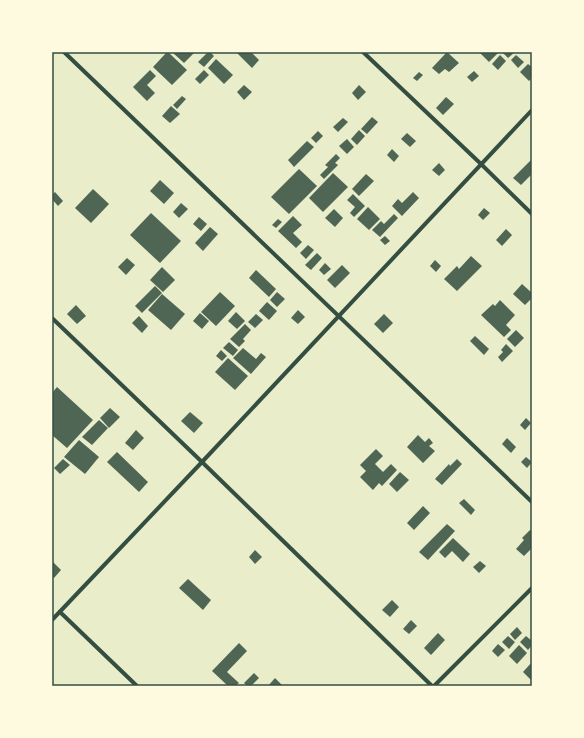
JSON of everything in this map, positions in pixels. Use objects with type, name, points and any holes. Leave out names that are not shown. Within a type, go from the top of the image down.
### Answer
[{"type":"street","points":[[64,52],[532,502]]},
{"type":"street","points":[[363,52],[532,214]]},
{"type":"street","points":[[52,620],[532,110]]},
{"type":"street","points":[[52,318],[433,686],[532,588]]},
{"type":"street","points":[[60,612],[137,686]]},
{"type":"building","points":[[167,52],[187,70],[172,85],[153,67]]},
{"type":"building","points":[[172,52],[195,52],[184,63]]},
{"type":"building","points":[[208,52],[214,56],[204,67],[198,62]]},
{"type":"building","points":[[236,52],[251,52],[259,60],[252,68]]},
{"type":"building","points":[[447,52],[459,63],[449,72],[445,69],[439,74],[432,68]]},
{"type":"building","points":[[479,52],[498,52],[498,53],[489,62]]},
{"type":"building","points":[[503,52],[515,52],[508,58]]},
{"type":"building","points":[[500,55],[506,61],[498,70],[492,64]]},
{"type":"building","points":[[516,55],[524,62],[518,68],[511,60]]},
{"type":"building","points":[[216,59],[233,75],[224,84],[208,68]]},
{"type":"building","points":[[528,64],[532,67],[532,78],[529,81],[520,72]]},
{"type":"building","points":[[150,70],[156,76],[147,85],[155,93],[147,101],[133,87]]},
{"type":"building","points":[[204,70],[209,75],[200,84],[195,79]]},
{"type":"building","points":[[474,71],[479,76],[472,82],[467,77]]},
{"type":"building","points":[[419,72],[423,75],[417,81],[413,78]]},
{"type":"building","points":[[244,85],[252,92],[244,100],[237,92]]},
{"type":"building","points":[[359,85],[366,92],[358,100],[352,93]]},
{"type":"building","points":[[182,96],[186,99],[177,109],[173,105]]},
{"type":"building","points":[[446,97],[454,104],[443,115],[436,108]]},
{"type":"building","points":[[171,106],[180,114],[170,123],[162,116]]},
{"type":"building","points":[[372,117],[378,122],[367,134],[361,129]]},
{"type":"building","points":[[343,118],[348,122],[338,132],[333,127]]},
{"type":"building","points":[[359,130],[365,136],[357,145],[351,139]]},
{"type":"building","points":[[318,131],[323,136],[316,143],[311,138]]},
{"type":"building","points":[[407,133],[416,141],[410,147],[401,139]]},
{"type":"building","points":[[347,139],[354,147],[347,154],[339,146]]},
{"type":"building","points":[[307,141],[314,147],[294,167],[288,160]]},
{"type":"building","points":[[392,149],[399,156],[394,162],[387,155]]},
{"type":"building","points":[[336,154],[340,158],[335,163],[338,165],[324,179],[320,175],[328,167],[325,165]]},
{"type":"building","points":[[531,160],[532,174],[521,185],[513,178]]},
{"type":"building","points":[[439,163],[445,170],[439,176],[432,170]]},
{"type":"building","points":[[299,169],[317,186],[289,214],[271,197]]},
{"type":"building","points":[[333,173],[348,187],[323,212],[309,198]]},
{"type":"building","points":[[366,174],[374,181],[359,196],[352,189]]},
{"type":"building","points":[[160,180],[174,193],[164,204],[150,191]]},
{"type":"building","points":[[93,189],[109,204],[91,223],[75,208]]},
{"type":"building","points":[[55,192],[63,201],[58,206],[52,199],[52,195]]},
{"type":"building","points":[[413,192],[419,198],[402,216],[392,206],[398,199],[402,203]]},
{"type":"building","points":[[353,194],[365,206],[354,217],[350,213],[355,207],[347,200]]},
{"type":"building","points":[[181,203],[188,209],[179,218],[173,212]]},
{"type":"building","points":[[368,207],[380,219],[369,230],[357,219]]},
{"type":"building","points":[[484,208],[490,213],[483,220],[478,215]]},
{"type":"building","points":[[334,209],[343,218],[335,227],[325,218]]},
{"type":"building","points":[[151,213],[181,241],[160,263],[130,235]]},
{"type":"building","points":[[394,214],[398,218],[380,237],[372,230],[381,221],[384,224]]},
{"type":"building","points":[[293,216],[302,225],[293,233],[302,242],[296,248],[278,231]]},
{"type":"building","points":[[199,217],[207,224],[201,231],[193,224]]},
{"type":"building","points":[[278,219],[282,222],[276,228],[272,225]]},
{"type":"building","points":[[210,227],[218,234],[203,251],[195,243]]},
{"type":"building","points":[[506,229],[512,235],[502,246],[496,240]]},
{"type":"building","points":[[385,236],[390,241],[385,245],[380,240]]},
{"type":"building","points":[[308,245],[314,250],[306,259],[300,253]]},
{"type":"building","points":[[317,253],[322,258],[311,270],[305,265]]},
{"type":"building","points":[[471,256],[482,266],[457,291],[444,279],[457,266],[459,269]]},
{"type":"building","points":[[127,258],[135,265],[126,275],[118,267]]},
{"type":"building","points":[[435,260],[441,266],[436,272],[430,266]]},
{"type":"building","points":[[325,263],[331,269],[324,275],[319,270]]},
{"type":"building","points":[[342,265],[350,273],[335,288],[327,280]]},
{"type":"building","points":[[162,267],[175,280],[163,292],[150,280]]},
{"type":"building","points":[[256,270],[276,289],[269,297],[249,278]]},
{"type":"building","points":[[522,284],[532,293],[532,298],[525,305],[513,294]]},
{"type":"building","points":[[155,286],[162,293],[142,313],[135,306]]},
{"type":"building","points":[[220,292],[235,306],[216,326],[201,312]]},
{"type":"building","points":[[277,292],[285,299],[277,307],[270,300]]},
{"type":"building","points":[[162,294],[185,314],[171,330],[148,310]]},
{"type":"building","points":[[500,300],[515,315],[506,325],[511,330],[504,337],[481,315],[493,304],[495,306]]},
{"type":"building","points":[[267,302],[277,311],[269,320],[259,311]]},
{"type":"building","points":[[76,305],[86,316],[77,324],[67,314]]},
{"type":"building","points":[[298,310],[305,317],[298,324],[291,318]]},
{"type":"building","points":[[236,312],[245,321],[237,329],[228,321]]},
{"type":"building","points":[[200,313],[209,321],[202,329],[193,321]]},
{"type":"building","points":[[256,314],[263,320],[255,328],[248,322]]},
{"type":"building","points":[[384,314],[393,323],[383,333],[374,324]]},
{"type":"building","points":[[139,316],[148,326],[142,333],[132,323]]},
{"type":"building","points":[[245,324],[251,330],[243,339],[245,341],[239,347],[230,339]]},
{"type":"building","points":[[516,330],[524,338],[515,347],[507,339]]},
{"type":"building","points":[[475,336],[489,349],[484,355],[470,341]]},
{"type":"building","points":[[229,342],[238,350],[233,356],[223,348]]},
{"type":"building","points":[[506,344],[513,351],[502,362],[498,357],[503,352],[501,350]]},
{"type":"building","points":[[243,348],[256,359],[261,353],[266,357],[251,374],[233,358]]},
{"type":"building","points":[[221,350],[227,356],[222,361],[216,356]]},
{"type":"building","points":[[228,358],[248,376],[235,390],[215,372]]},
{"type":"building","points":[[57,387],[93,420],[67,448],[52,435],[52,393]]},
{"type":"building","points":[[110,408],[120,417],[109,428],[100,418]]},
{"type":"building","points":[[190,412],[203,423],[194,433],[181,421]]},
{"type":"building","points":[[526,418],[531,423],[525,430],[520,425]]},
{"type":"building","points":[[99,420],[108,428],[92,445],[82,437]]},
{"type":"building","points":[[136,430],[144,438],[133,450],[125,443]]},
{"type":"building","points":[[418,435],[425,442],[429,438],[433,443],[429,446],[435,451],[423,463],[407,447]]},
{"type":"building","points":[[507,438],[516,447],[511,453],[502,444]]},
{"type":"building","points":[[79,440],[99,457],[85,474],[64,457]]},
{"type":"building","points":[[376,449],[383,456],[375,464],[383,472],[391,464],[397,470],[382,486],[379,483],[373,490],[360,477],[366,471],[360,465]]},
{"type":"building","points":[[117,452],[148,482],[139,492],[107,462]]},
{"type":"building","points":[[526,457],[532,462],[527,468],[521,462]]},
{"type":"building","points":[[63,459],[70,465],[60,474],[54,468]]},
{"type":"building","points":[[457,459],[462,464],[442,485],[435,479],[449,464],[450,466]]},
{"type":"building","points":[[400,472],[409,480],[397,492],[389,484]]},
{"type":"building","points":[[464,499],[475,510],[471,515],[459,503]]},
{"type":"building","points":[[423,506],[430,513],[414,530],[407,523]]},
{"type":"building","points":[[447,524],[455,531],[428,560],[419,552]]},
{"type":"building","points":[[530,530],[532,531],[532,548],[524,556],[516,549],[524,540],[522,538]]},
{"type":"building","points":[[453,538],[470,554],[463,562],[452,551],[445,558],[439,552]]},
{"type":"building","points":[[255,550],[262,557],[255,564],[249,557]]},
{"type":"building","points":[[480,561],[486,566],[479,573],[473,567]]},
{"type":"building","points":[[53,562],[61,570],[54,578],[52,576]]},
{"type":"building","points":[[188,579],[211,600],[203,610],[179,588]]},
{"type":"building","points":[[392,600],[399,607],[390,617],[382,610]]},
{"type":"building","points":[[411,620],[417,626],[409,634],[403,629]]},
{"type":"building","points":[[517,627],[522,633],[515,640],[510,634]]},
{"type":"building","points":[[438,633],[445,640],[431,655],[424,648]]},
{"type":"building","points":[[508,636],[515,642],[509,649],[502,642]]},
{"type":"building","points":[[526,636],[532,641],[532,645],[528,650],[520,642]]},
{"type":"building","points":[[239,643],[247,651],[227,672],[239,683],[235,686],[228,686],[212,671]]},
{"type":"building","points":[[498,644],[505,650],[498,657],[492,651]]},
{"type":"building","points":[[519,645],[527,653],[517,664],[509,656]]},
{"type":"building","points":[[532,662],[532,681],[523,672]]},
{"type":"building","points":[[254,673],[259,678],[251,686],[247,686],[244,683]]},
{"type":"building","points":[[275,678],[283,686],[268,686]]}]
